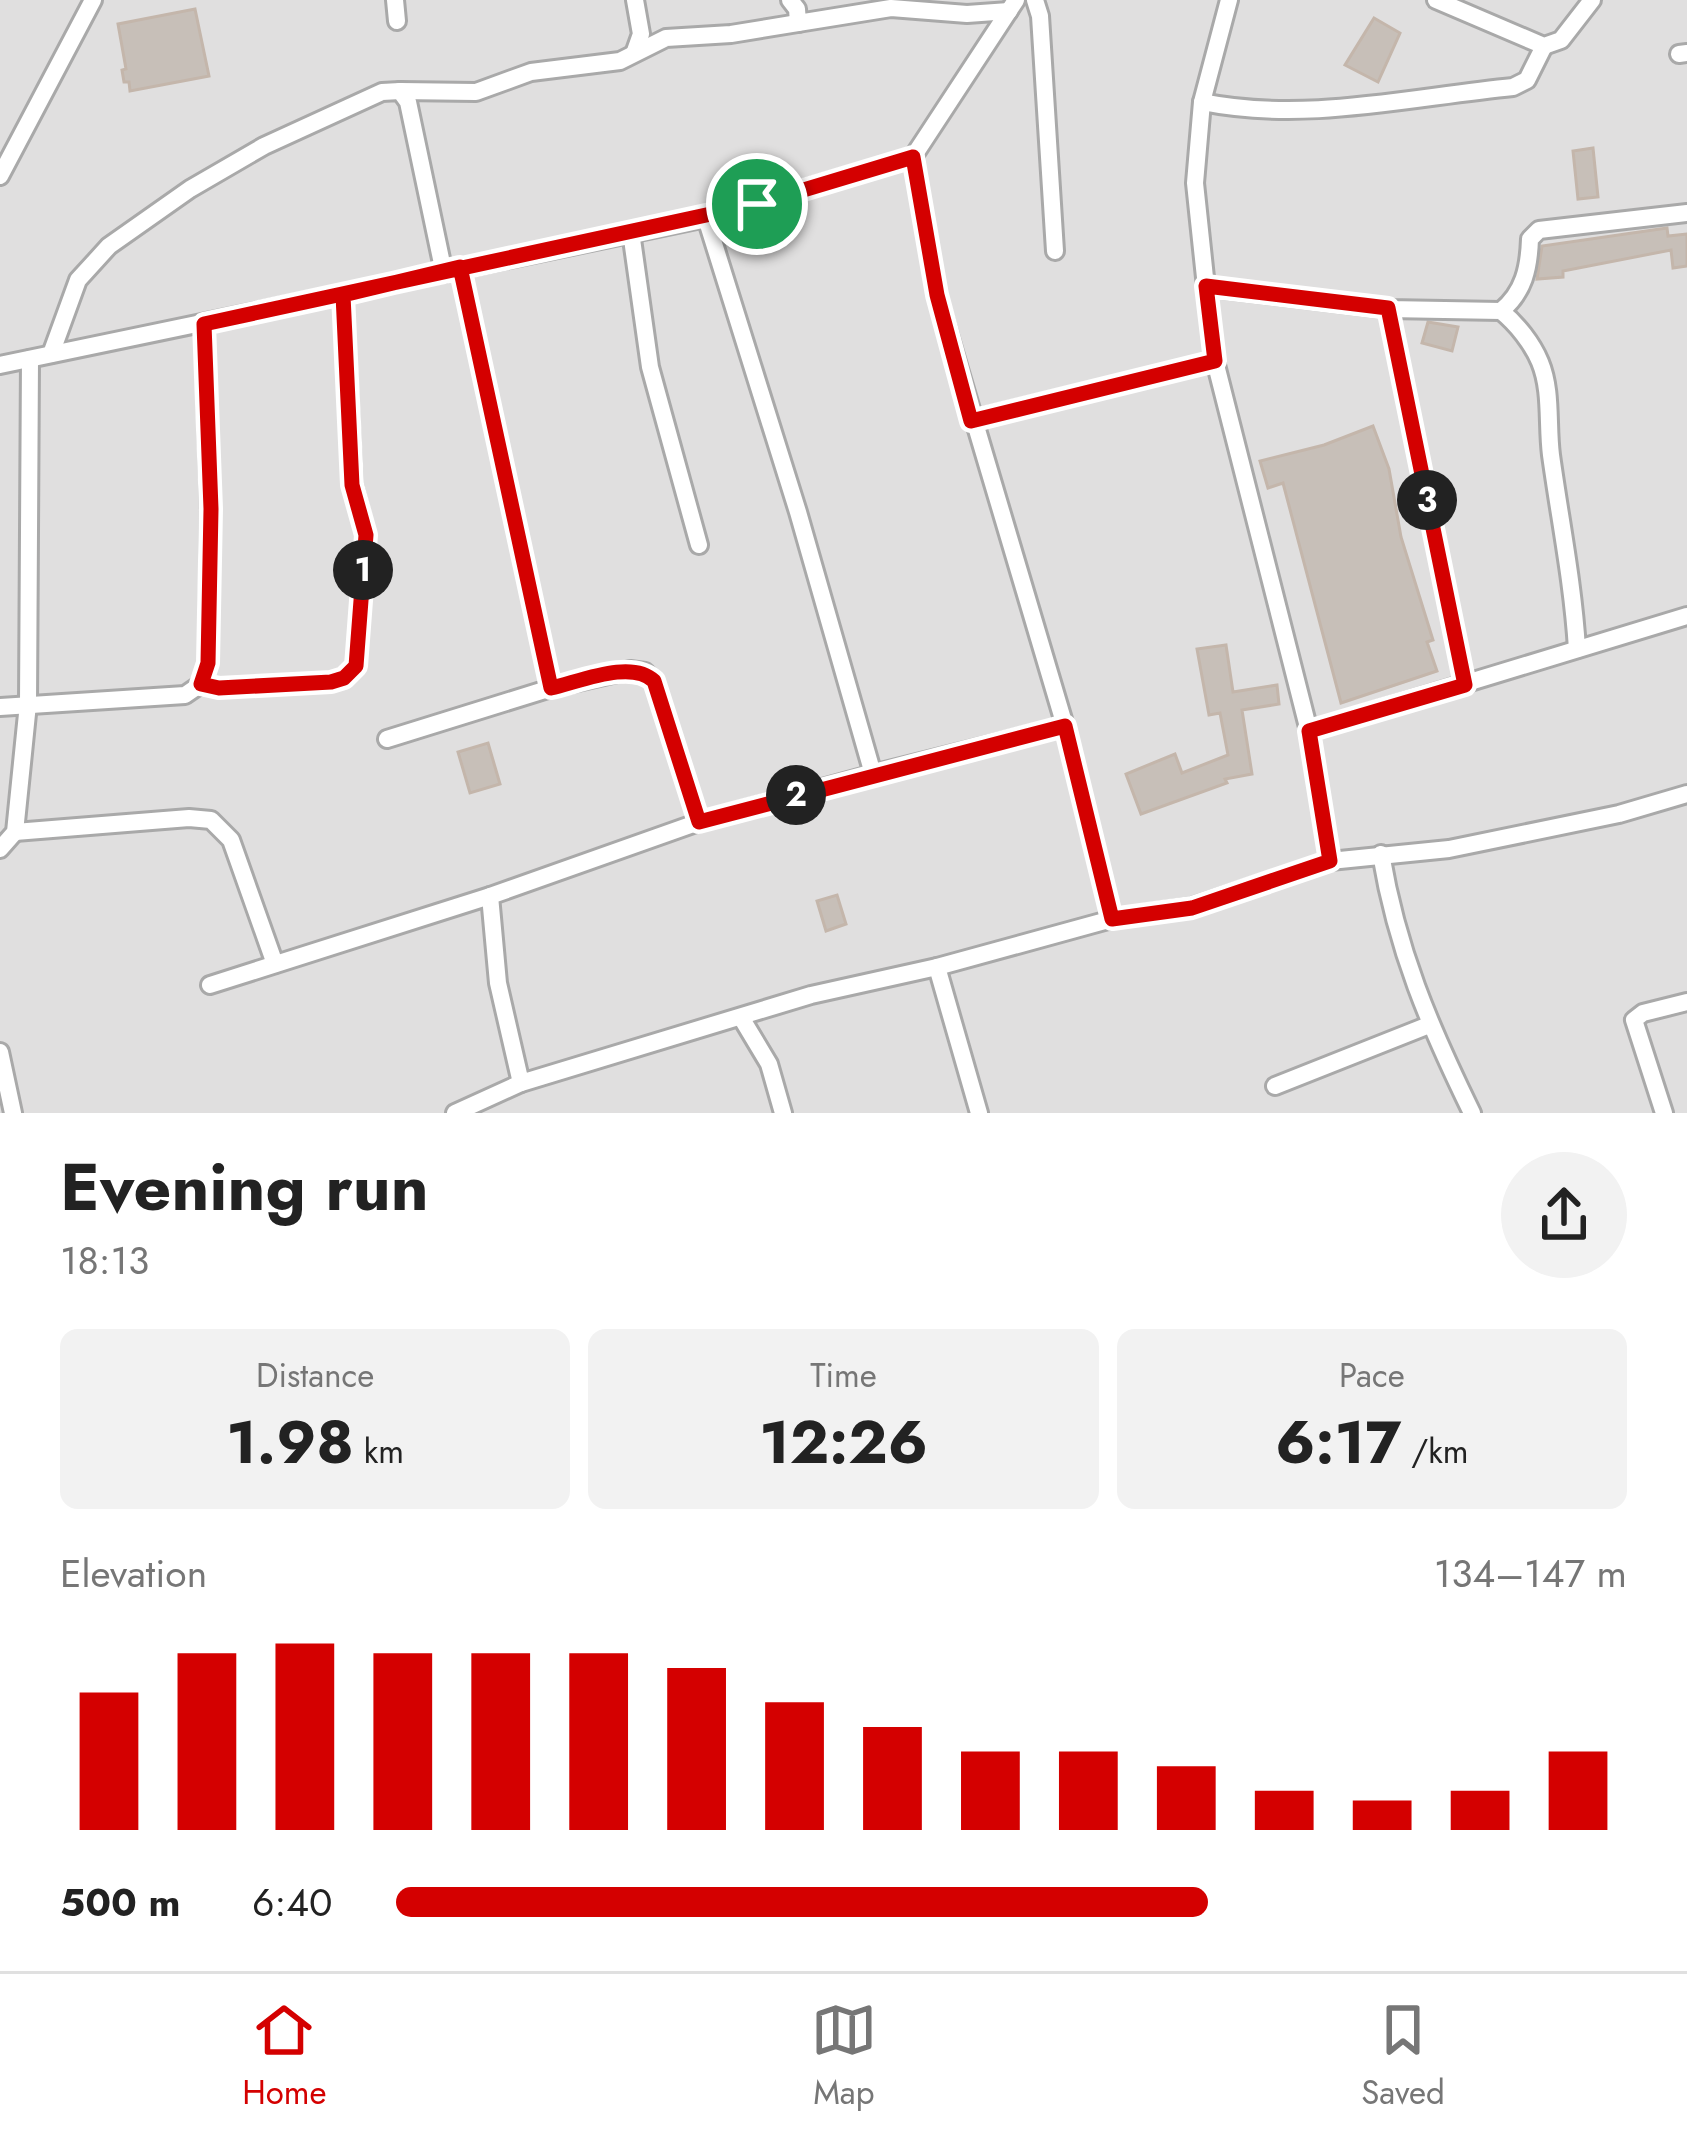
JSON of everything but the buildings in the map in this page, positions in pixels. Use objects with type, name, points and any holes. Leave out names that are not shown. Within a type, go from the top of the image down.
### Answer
[{"type":"street","points":[[0,176],[93,0]]},
{"type":"street","points":[[395,0],[397,21]]},
{"type":"street","points":[[633,54],[641,34],[635,0]]},
{"type":"street","points":[[790,0],[797,9],[798,23]]},
{"type":"street","points":[[1035,0],[1040,16],[1055,251]]},
{"type":"street","points":[[1229,0],[1202,102],[1196,183],[1206,286],[1215,361],[1309,731],[1330,861]]},
{"type":"street","points":[[1436,0],[1544,46],[1561,40],[1592,0]]},
{"type":"street","points":[[51,354],[78,280],[90,262],[135,226],[264,146],[382,92],[476,92],[531,72],[620,61],[666,38],[731,34],[878,9],[967,14],[1012,6]]},
{"type":"street","points":[[0,364],[706,218],[913,157],[1012,6]]},
{"type":"street","points":[[1202,102],[1244,110],[1357,108],[1514,87],[1527,80],[1544,46]]},
{"type":"street","points":[[400,91],[408,102],[452,270],[551,688]]},
{"type":"street","points":[[913,157],[937,295],[1065,726],[1112,919]]},
{"type":"street","points":[[1501,311],[1520,291],[1529,268],[1530,239],[1539,230],[1687,213]]},
{"type":"street","points":[[706,218],[873,774]]},
{"type":"street","points":[[631,232],[650,367],[699,545]]},
{"type":"street","points":[[1206,286],[1388,308],[1501,311],[1515,322],[1539,360],[1547,386],[1551,454],[1574,596],[1577,649]]},
{"type":"street","points":[[201,684],[219,688],[331,682],[344,678],[356,666],[366,535],[352,485],[343,295]]},
{"type":"street","points":[[1388,308],[1465,685]]},
{"type":"street","points":[[0,707],[185,695],[201,684],[208,663],[211,509],[204,324]]},
{"type":"street","points":[[0,849],[15,832],[28,704],[29,359]]},
{"type":"street","points":[[971,421],[1215,361]]},
{"type":"street","points":[[1309,731],[1687,616]]},
{"type":"street","points":[[387,739],[551,688],[630,670],[645,672],[654,681],[699,822]]},
{"type":"street","points":[[210,985],[490,896],[699,822],[1065,726]]},
{"type":"street","points":[[455,1113],[521,1083],[812,995],[1112,919],[1192,908],[1330,861],[1449,849],[1619,814],[1687,794]]},
{"type":"street","points":[[15,832],[211,820],[231,840],[275,964]]},
{"type":"street","points":[[1382,854],[1392,918],[1429,1024],[1472,1113]]},
{"type":"street","points":[[490,896],[499,983],[521,1083]]},
{"type":"street","points":[[937,967],[979,1113]]},
{"type":"street","points":[[1664,1113],[1634,1020],[1643,1013],[1687,1002]]},
{"type":"street","points":[[742,1019],[769,1064],[783,1113]]},
{"type":"street","points":[[1275,1086],[1429,1024]]},
{"type":"street","points":[[0,1052],[13,1113]]},
{"type":"shaded area","points":[[0,0],[1687,0],[1687,1113],[0,1113]]},
{"type":"route","points":[[757,204],[706,218],[460,267],[204,324],[211,509],[208,663],[201,684],[219,688],[331,682],[344,678],[356,666],[366,535],[352,485],[343,295],[460,267],[551,688],[630,670],[645,672],[654,681],[699,822],[1065,726],[1112,919],[1192,908],[1330,861],[1309,731],[1465,685],[1388,308],[1206,286],[1215,361],[971,421],[937,295],[913,157],[757,204]]}]
